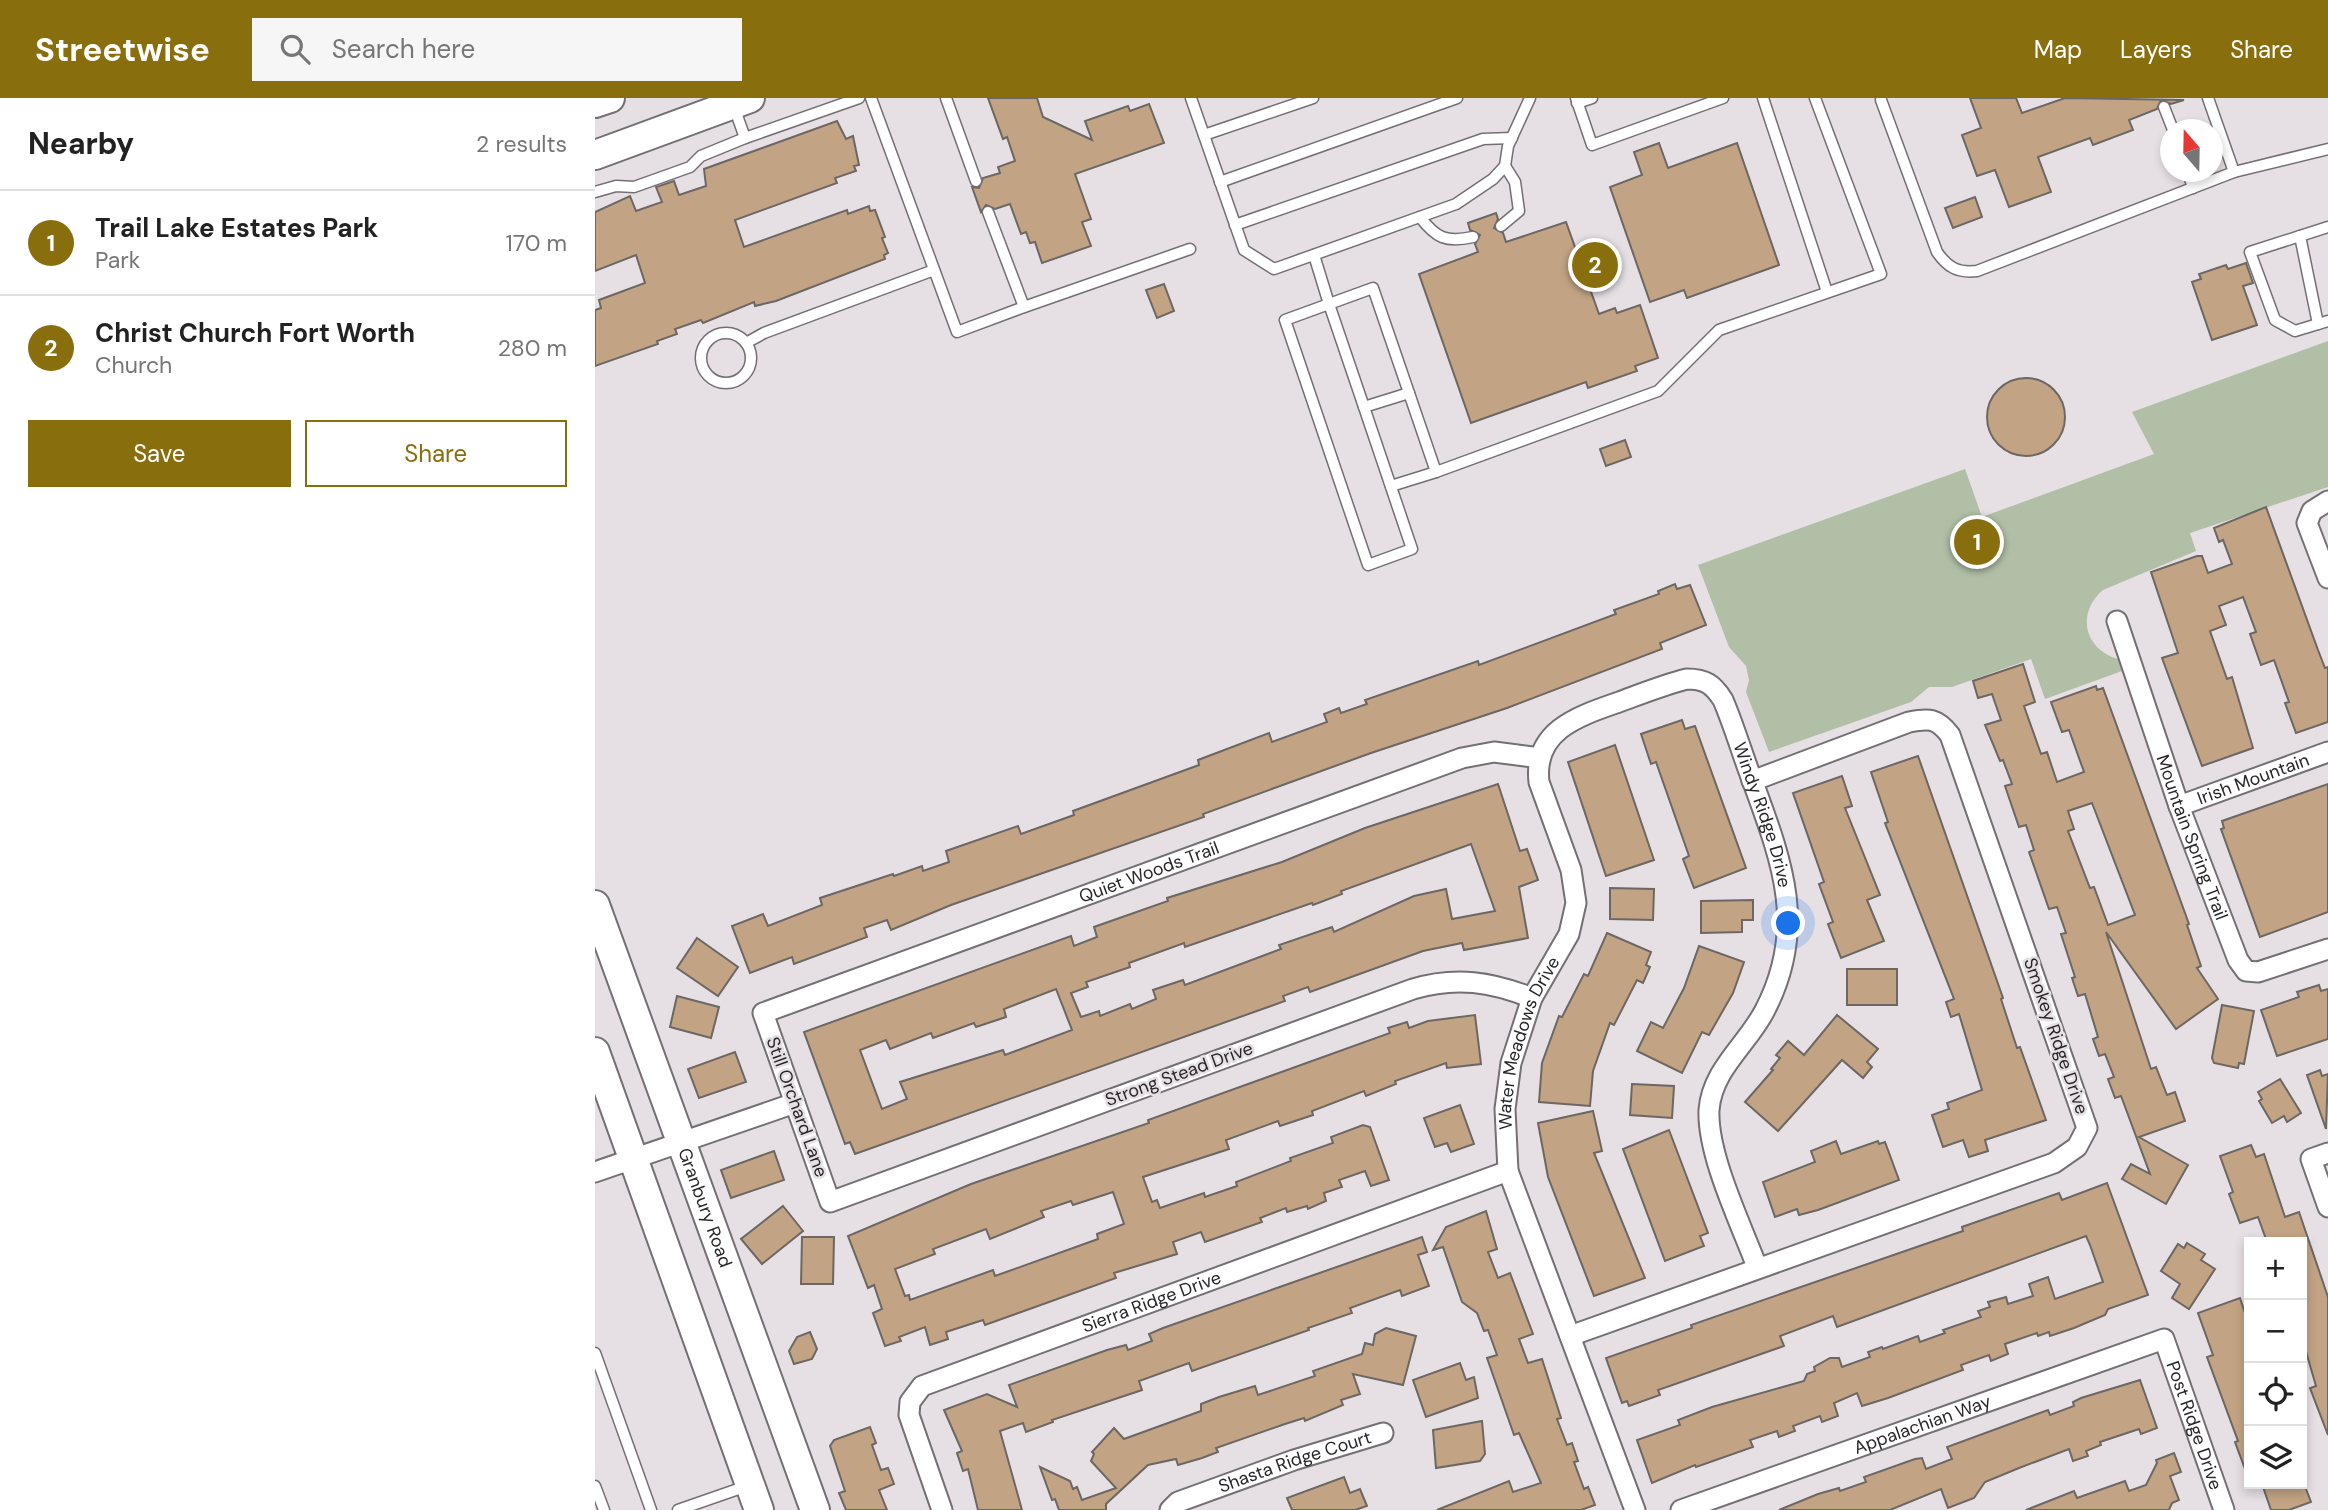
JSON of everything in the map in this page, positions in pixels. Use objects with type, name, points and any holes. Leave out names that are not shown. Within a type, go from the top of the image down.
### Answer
[{"type":"main road","points":[[595,103],[610,98]]},
{"type":"main road","points":[[595,155],[737,100]]},
{"type":"main road","name":"Granbury Road","points":[[595,905],[679,1144],[815,1510]]},
{"type":"main road","points":[[595,1052],[755,1498]]},
{"type":"street","points":[[2328,501],[2312,511],[2307,523],[2328,578]]},
{"type":"street","name":"Mountain Spring Trail","points":[[2117,621],[2179,806],[2238,960],[2246,971],[2273,969],[2328,949]]},
{"type":"street","name":"Windy Ridge Drive","points":[[1539,758],[1545,744],[1565,723],[1671,683],[1704,680],[1715,688],[1723,700],[1782,867],[1787,900],[1787,939],[1770,999],[1716,1084],[1709,1125],[1715,1154],[1757,1267]]},
{"type":"street","name":"Smokey Ridge Drive","points":[[1570,1336],[2054,1163],[2077,1147],[2087,1128],[1951,735],[1941,723],[1930,718],[1909,722],[1752,781]]},
{"type":"street","name":"Quiet Woods Trail","points":[[763,1013],[1462,758],[1494,751],[1539,758]]},
{"type":"street","name":"Irish Mountain","points":[[2179,806],[2328,751]]},
{"type":"street","name":"Water Meadows Drive","points":[[1539,758],[1539,782],[1571,870],[1576,903],[1569,934],[1532,998],[1517,1036],[1505,1109],[1508,1171],[1635,1510]]},
{"type":"street","name":"Strong Stead Drive","points":[[830,1202],[1413,989],[1444,981],[1471,981],[1501,986],[1532,998]]},
{"type":"street","name":"Still Orchard Lane","points":[[763,1013],[830,1202]]},
{"type":"street","points":[[595,1172],[795,1103]]},
{"type":"street","points":[[2320,1156],[2328,1207]]},
{"type":"street","name":"Sierra Ridge Drive","points":[[942,1510],[909,1415],[910,1402],[922,1386],[1508,1171]]},
{"type":"street","name":"Appalachian Way","points":[[1681,1510],[2164,1339]]},
{"type":"street","name":"Post Ridge Drive","points":[[2164,1339],[2224,1510]]},
{"type":"street","name":"Shasta Ridge Court","points":[[1170,1510],[1178,1502],[1191,1497],[1383,1433]]},
{"type":"lane","points":[[595,192],[616,186],[634,187],[689,167],[701,156],[745,138],[859,98]]},
{"type":"lane","points":[[871,98],[957,332],[1190,249]]},
{"type":"lane","points":[[946,98],[977,181]]},
{"type":"lane","points":[[1192,98],[1244,250],[1274,269],[1456,204],[1493,179],[1505,166],[1512,138],[1530,98]]},
{"type":"lane","points":[[1204,135],[1313,98]]},
{"type":"lane","points":[[1220,182],[1457,98]]},
{"type":"lane","points":[[1592,98],[1577,101],[1592,145],[1723,98]]},
{"type":"lane","points":[[1763,98],[1827,292]]},
{"type":"lane","points":[[1391,486],[1658,390],[1719,330],[1881,274],[1815,98]]},
{"type":"lane","points":[[2208,98],[2234,172]]},
{"type":"lane","points":[[737,100],[745,138]]},
{"type":"lane","points":[[1881,100],[1937,252],[1946,265],[1963,272],[1977,271],[2234,172],[2328,149]]},
{"type":"lane","points":[[2164,107],[2169,119]]},
{"type":"lane","points":[[1235,225],[1483,139],[1512,138]]},
{"type":"lane","points":[[1501,226],[1519,211],[1515,182],[1505,166]]},
{"type":"lane","points":[[2191,182],[2193,188]]},
{"type":"lane","points":[[988,212],[1024,307]]},
{"type":"lane","points":[[1420,217],[1432,232],[1453,241],[1473,237]]},
{"type":"lane","points":[[2300,236],[2323,323],[2295,331],[2275,320],[2250,252],[2328,227]]},
{"type":"lane","points":[[1314,255],[1329,304],[1412,549],[1368,565],[1285,320],[1329,304],[1373,288],[1436,472]]},
{"type":"lane","points":[[747,343],[764,333],[934,270]]},
{"type":"lane","points":[[725,333],[733,334],[747,343],[752,359],[746,374],[740,379],[725,384],[706,374],[701,355],[711,338],[725,333]]},
{"type":"lane","points":[[1364,407],[1409,393]]},
{"type":"lane","points":[[595,1353],[599,1379],[651,1510]]},
{"type":"lane","points":[[595,1486],[604,1510]]},
{"type":"lane","points":[[678,1510],[755,1498]]},
{"type":"green space","points":[[2328,341],[2328,487],[2190,533],[2196,551],[2103,590],[2089,609],[2088,629],[2091,639],[2098,647],[2118,659],[2122,671],[2045,699],[2031,659],[1952,687],[1929,687],[1911,702],[1769,752],[1746,692],[1749,680],[1746,666],[1729,647],[1698,565],[1965,469],[1982,517],[2154,454],[2132,412]]},
{"type":"building","points":[[988,98],[1037,98],[1043,117],[1092,140],[1085,121],[1128,106],[1130,111],[1149,104],[1164,143],[1075,174],[1091,219],[1082,222],[1091,246],[1042,263],[1035,242],[1030,243],[1026,232],[1021,234],[1010,204],[995,209],[986,205],[981,212],[972,187],[979,188],[983,178],[1000,173],[998,167],[1015,161],[1007,137],[1003,139]]},
{"type":"building","points":[[1970,98],[2016,98],[2022,113],[2065,98],[2184,100],[2171,104],[2161,100],[2157,109],[2129,120],[2133,130],[2093,145],[2090,138],[2038,157],[2051,192],[2009,207],[1995,170],[1977,176],[1962,135],[1981,128]]},
{"type":"building","points":[[837,121],[846,139],[853,136],[859,165],[854,166],[856,171],[835,178],[837,183],[735,220],[744,247],[847,210],[848,214],[869,206],[870,211],[875,210],[885,237],[882,238],[888,253],[884,255],[885,259],[776,301],[755,306],[754,302],[703,323],[701,320],[675,329],[677,334],[657,341],[658,344],[595,366],[595,310],[601,308],[599,300],[645,283],[636,255],[595,271],[595,212],[630,196],[636,211],[662,202],[656,187],[674,181],[679,195],[706,186],[704,169]]},
{"type":"building","points":[[1659,143],[1668,168],[1737,143],[1779,265],[1687,298],[1684,290],[1650,302],[1610,187],[1642,175],[1634,152]]},
{"type":"building","points":[[1975,197],[1982,217],[1953,228],[1945,208]]},
{"type":"building","points":[[1496,213],[1498,219],[1494,228],[1503,233],[1506,242],[1566,222],[1599,314],[1615,308],[1617,313],[1640,305],[1658,358],[1635,366],[1637,371],[1588,388],[1586,382],[1471,423],[1419,274],[1478,252],[1475,244],[1480,235],[1470,230],[1468,223]]},
{"type":"building","points":[[2246,263],[2253,283],[2243,286],[2257,325],[2212,340],[2192,282],[2201,279],[2199,274],[2226,265],[2228,269]]},
{"type":"building","points":[[1164,284],[1174,311],[1157,318],[1146,290]]},
{"type":"building","points":[[2026,378],[2041,381],[2058,395],[2065,417],[2062,432],[2048,449],[2026,456],[2011,453],[1994,439],[1987,417],[1990,402],[2004,385]]},
{"type":"building","points":[[1625,440],[1631,457],[1606,466],[1600,449]]},
{"type":"building","points":[[2266,507],[2318,650],[2325,668],[2328,667],[2328,722],[2296,733],[2285,703],[2289,702],[2274,660],[2261,665],[2250,634],[2256,632],[2243,597],[2219,606],[2226,625],[2210,631],[2227,679],[2232,677],[2253,748],[2202,766],[2162,658],[2178,653],[2151,572],[2197,556],[2202,556],[2208,573],[2232,564],[2223,540],[2219,542],[2214,528]]},
{"type":"building","points":[[1675,584],[1677,589],[1690,585],[1706,625],[1660,643],[1662,649],[1507,708],[1371,753],[1203,814],[1204,817],[951,905],[891,930],[887,920],[864,928],[867,937],[794,964],[792,957],[750,973],[732,926],[763,914],[768,926],[822,905],[820,898],[893,874],[894,876],[922,866],[923,871],[949,862],[946,851],[1018,826],[1021,834],[1074,815],[1073,811],[1199,765],[1198,760],[1269,733],[1272,742],[1327,722],[1324,714],[1339,708],[1341,713],[1367,704],[1365,700],[1478,661],[1479,665],[1616,614],[1614,610],[1659,594],[1658,591]]},
{"type":"building","points":[[2023,664],[2035,702],[2024,706],[2041,754],[2047,752],[2057,782],[2084,772],[2069,730],[2062,732],[2051,702],[2096,686],[2097,690],[2103,688],[2189,924],[2187,925],[2201,966],[2197,968],[2218,999],[2176,1029],[2106,932],[2151,1069],[2156,1067],[2167,1095],[2175,1092],[2185,1121],[2139,1137],[2188,1165],[2166,1204],[2122,1179],[2131,1164],[2150,1174],[2121,1096],[2115,1098],[2108,1079],[2114,1077],[2105,1054],[2099,1056],[2093,1039],[2098,1037],[2085,994],[2078,996],[2072,978],[2075,977],[2061,934],[2066,933],[2057,907],[2049,909],[2029,852],[2034,850],[2026,825],[2019,827],[2005,786],[2012,784],[1985,725],[2001,720],[1992,694],[1978,698],[1973,681]],"holes":[[[2092,803],[2135,915],[2108,925],[2068,831],[2074,829],[2068,811]]]},
{"type":"building","points":[[1682,720],[1685,729],[1695,726],[1746,868],[1694,888],[1683,859],[1689,856],[1656,762],[1651,764],[1641,734]]},
{"type":"building","points":[[1615,745],[1654,860],[1606,876],[1568,762]]},
{"type":"building","points":[[1918,756],[2003,998],[2001,999],[2017,1048],[2020,1047],[2046,1120],[1985,1140],[1988,1151],[1969,1157],[1963,1140],[1943,1147],[1932,1115],[1949,1109],[1947,1103],[1982,1090],[1959,1014],[1951,1017],[1946,1002],[1954,999],[1885,823],[1888,822],[1871,772]]},
{"type":"building","points":[[1842,776],[1852,806],[1845,808],[1880,895],[1867,900],[1884,941],[1841,958],[1828,924],[1833,922],[1819,884],[1824,882],[1793,793]]},
{"type":"building","points":[[1498,784],[1520,851],[1527,849],[1538,880],[1519,887],[1528,938],[1464,950],[1462,943],[1423,951],[1310,992],[1308,987],[1283,996],[1285,1001],[855,1154],[850,1142],[845,1144],[804,1032],[1071,936],[1074,946],[1097,937],[1094,927],[1168,901],[1167,898],[1282,862],[1365,828]],"holes":[[[1471,844],[1495,911],[1452,919],[1446,889],[1414,896],[1334,932],[1332,927],[1279,945],[1281,949],[1185,985],[1183,980],[1153,990],[1156,999],[1132,1009],[1130,1004],[1100,1016],[1099,1011],[1081,1017],[1071,993],[1088,987],[1086,982],[1130,967],[1129,963],[1184,943],[1185,947],[1312,903],[1313,905],[1342,894],[1341,891]],[[1056,989],[1072,1030],[1005,1055],[1003,1050],[900,1082],[907,1099],[882,1109],[860,1050],[886,1040],[890,1049],[931,1033],[933,1038],[974,1023],[976,1027],[1006,1017],[1004,1009]]]},
{"type":"building","points":[[2328,784],[2328,912],[2260,937],[2221,829],[2224,828],[2222,821]]},
{"type":"building","points":[[1610,888],[1654,889],[1653,920],[1610,919]]},
{"type":"building","points":[[1753,900],[1753,920],[1742,920],[1742,932],[1701,933],[1701,901]]},
{"type":"building","points":[[1607,933],[1651,952],[1646,965],[1650,967],[1643,983],[1637,980],[1614,1025],[1610,1023],[1593,1071],[1590,1106],[1539,1102],[1542,1063],[1559,1016],[1562,1017],[1584,974],[1588,976]]},
{"type":"building","points":[[697,938],[738,967],[718,996],[677,968]]},
{"type":"building","points":[[1699,946],[1744,962],[1733,993],[1709,1035],[1702,1032],[1682,1073],[1637,1051],[1651,1022],[1663,1028],[1684,988]]},
{"type":"building","points":[[1847,969],[1897,969],[1897,1005],[1847,1005]]},
{"type":"building","points":[[2319,985],[2321,991],[2328,989],[2328,1039],[2277,1056],[2261,1010],[2299,997],[2297,992]]},
{"type":"building","points":[[677,996],[719,1007],[711,1038],[670,1027]]},
{"type":"building","points":[[2222,1005],[2254,1011],[2244,1064],[2239,1063],[2238,1068],[2214,1063],[2212,1058]]},
{"type":"building","points":[[1475,1015],[1481,1064],[1447,1068],[1446,1063],[1395,1081],[1396,1084],[1366,1096],[1364,1091],[1312,1111],[1313,1115],[1280,1126],[1278,1121],[1226,1140],[1229,1149],[1143,1177],[1152,1202],[1157,1200],[1160,1208],[1204,1193],[1205,1197],[1237,1186],[1236,1182],[1291,1161],[1290,1158],[1333,1143],[1331,1137],[1363,1125],[1370,1127],[1389,1180],[1371,1186],[1365,1171],[1339,1180],[1342,1187],[1324,1193],[1326,1201],[1308,1209],[1307,1206],[1287,1212],[1286,1208],[1260,1218],[1262,1222],[1205,1242],[1201,1232],[1173,1242],[1177,1254],[1114,1273],[1116,1278],[985,1325],[983,1320],[946,1332],[948,1339],[930,1345],[925,1327],[899,1337],[901,1341],[885,1346],[873,1313],[882,1309],[874,1285],[868,1288],[848,1236],[971,1184],[1149,1123],[1148,1120],[1390,1033],[1388,1028],[1407,1022],[1409,1028],[1428,1021]],"holes":[[[1113,1192],[1124,1224],[1097,1234],[1098,1239],[995,1276],[993,1270],[910,1300],[909,1295],[905,1296],[895,1269],[935,1254],[933,1249],[986,1229],[990,1239],[1044,1217],[1041,1211],[1071,1201],[1073,1205]]]},
{"type":"building","points":[[1837,1015],[1878,1049],[1867,1062],[1872,1067],[1863,1078],[1842,1060],[1778,1131],[1745,1102],[1773,1070],[1771,1069],[1780,1058],[1776,1055],[1788,1041],[1804,1055]]},
{"type":"building","points":[[735,1052],[746,1082],[699,1098],[688,1069]]},
{"type":"building","points":[[2320,1070],[2322,1076],[2328,1074],[2326,1129],[2307,1075]]},
{"type":"building","points":[[2280,1079],[2301,1113],[2287,1122],[2284,1116],[2272,1123],[2259,1101],[2262,1099],[2258,1092]]},
{"type":"building","points":[[1632,1084],[1674,1086],[1672,1118],[1630,1115]]},
{"type":"building","points":[[1460,1105],[1474,1144],[1451,1152],[1447,1143],[1435,1147],[1424,1118]]},
{"type":"building","points":[[1593,1111],[1602,1151],[1594,1153],[1645,1278],[1594,1296],[1548,1177],[1538,1123]]},
{"type":"building","points":[[1669,1130],[1708,1233],[1700,1236],[1704,1246],[1665,1261],[1623,1149]]},
{"type":"building","points":[[1836,1141],[1841,1154],[1878,1141],[1879,1144],[1885,1142],[1899,1180],[1818,1210],[1799,1215],[1797,1209],[1775,1217],[1763,1182],[1815,1162],[1811,1151]]},
{"type":"building","points":[[2251,1145],[2256,1157],[2264,1154],[2285,1217],[2299,1212],[2328,1297],[2328,1435],[2310,1388],[2316,1386],[2307,1355],[2307,1237],[2265,1237],[2258,1217],[2240,1223],[2229,1194],[2233,1192],[2220,1156]]},
{"type":"building","points":[[774,1151],[784,1180],[731,1198],[721,1170]]},
{"type":"building","points":[[2107,1183],[2148,1295],[2108,1309],[2105,1315],[2074,1328],[2050,1336],[2049,1332],[2038,1336],[2037,1333],[2005,1344],[2008,1354],[1991,1361],[1989,1355],[1961,1365],[1963,1370],[1888,1398],[1862,1406],[1857,1393],[1834,1403],[1838,1416],[1822,1422],[1820,1416],[1793,1426],[1795,1431],[1779,1437],[1777,1431],[1750,1440],[1753,1447],[1696,1467],[1695,1465],[1652,1483],[1637,1440],[1680,1425],[1678,1420],[1712,1407],[1804,1381],[1807,1374],[1815,1371],[1814,1367],[1830,1358],[1839,1358],[1842,1367],[1870,1357],[1868,1352],[1882,1347],[1883,1349],[1918,1336],[1920,1342],[1945,1333],[1943,1330],[1981,1317],[1978,1311],[1990,1307],[1988,1302],[2006,1297],[2008,1304],[2033,1296],[2029,1284],[2048,1277],[2055,1299],[2103,1282],[2090,1245],[2086,1236],[1837,1327],[1833,1316],[1780,1336],[1784,1346],[1658,1390],[1660,1395],[1629,1406],[1627,1401],[1622,1403],[1606,1358],[1692,1328],[1691,1325],[1963,1231],[1962,1227],[2059,1193],[2062,1200]]},
{"type":"building","points":[[783,1206],[803,1231],[762,1264],[741,1239]]},
{"type":"building","points":[[1486,1211],[1497,1249],[1488,1252],[1498,1278],[1510,1273],[1533,1334],[1519,1339],[1528,1363],[1542,1359],[1561,1418],[1557,1419],[1567,1445],[1572,1443],[1578,1461],[1574,1462],[1584,1489],[1588,1487],[1595,1505],[1581,1510],[1437,1510],[1509,1481],[1513,1492],[1541,1483],[1519,1433],[1514,1435],[1487,1358],[1497,1355],[1488,1330],[1484,1331],[1477,1313],[1462,1302],[1443,1247],[1433,1250],[1446,1227]]},
{"type":"building","points":[[802,1237],[834,1237],[833,1284],[801,1284]]},
{"type":"building","points":[[1422,1237],[1427,1252],[1418,1255],[1429,1286],[1402,1296],[1400,1290],[1350,1308],[1352,1313],[1308,1328],[1309,1330],[1192,1371],[1189,1363],[1139,1381],[1142,1390],[1052,1420],[1053,1422],[1026,1432],[1023,1423],[1000,1431],[1022,1510],[978,1510],[968,1469],[963,1471],[957,1453],[962,1451],[944,1410],[987,1394],[1017,1407],[1009,1385],[1107,1350],[1126,1345],[1128,1350],[1152,1341],[1149,1334],[1163,1328]]},
{"type":"building","points":[[2187,1243],[2205,1254],[2201,1260],[2215,1269],[2189,1309],[2172,1298],[2180,1284],[2161,1271],[2178,1244],[2184,1248]]},
{"type":"building","points":[[2240,1298],[2244,1310],[2244,1466],[2235,1442],[2238,1441],[2207,1357],[2213,1355],[2198,1313]]},
{"type":"building","points":[[1386,1328],[1416,1336],[1403,1385],[1353,1374],[1360,1394],[1341,1400],[1343,1405],[1305,1421],[1304,1418],[1216,1448],[1218,1452],[1202,1458],[1178,1465],[1176,1459],[1148,1465],[1106,1504],[1106,1510],[1059,1510],[1055,1499],[1052,1500],[1040,1467],[1070,1481],[1073,1489],[1077,1487],[1082,1500],[1116,1488],[1091,1461],[1094,1454],[1092,1452],[1114,1428],[1124,1439],[1201,1411],[1201,1404],[1219,1397],[1255,1386],[1258,1395],[1315,1376],[1313,1371],[1362,1354],[1365,1343],[1373,1345],[1375,1334]]},
{"type":"building","points":[[810,1332],[817,1349],[812,1359],[794,1364],[789,1351],[797,1337]]},
{"type":"building","points":[[1460,1363],[1466,1380],[1474,1377],[1478,1398],[1426,1417],[1413,1380]]},
{"type":"building","points":[[2140,1380],[2157,1428],[2141,1434],[2139,1429],[2100,1442],[2101,1445],[2086,1451],[2088,1456],[2073,1461],[2069,1449],[2019,1468],[1985,1482],[1974,1498],[1948,1508],[1941,1489],[1890,1510],[1779,1510],[1818,1494],[1839,1488],[1840,1491],[1866,1482],[1864,1477],[1915,1459],[1922,1458],[1926,1469],[1952,1459],[1947,1447],[2048,1410],[2050,1415],[2074,1406],[2073,1402],[2081,1398]]},
{"type":"building","points":[[1482,1421],[1485,1454],[1480,1461],[1436,1468],[1433,1430]]},
{"type":"building","points":[[870,1427],[876,1443],[872,1445],[881,1470],[888,1468],[894,1484],[879,1490],[887,1510],[846,1510],[839,1493],[845,1491],[830,1446],[834,1440]]},
{"type":"building","points":[[2174,1453],[2181,1472],[2170,1476],[2179,1500],[2172,1503],[2169,1510],[2026,1510],[2074,1491],[2077,1498],[2125,1481],[2129,1491],[2146,1485],[2156,1460]]},
{"type":"building","points":[[1344,1477],[1350,1493],[1360,1489],[1367,1506],[1355,1510],[1292,1510],[1287,1498]]},
{"type":"building","points":[[2264,1489],[2306,1489],[2311,1502],[2289,1510],[2271,1510]]},
{"type":"place","name":"Christ Church Fort Worth","points":[[1595,265]]},
{"type":"place","name":"Trail Lake Estates Park","points":[[1977,542]]}]
